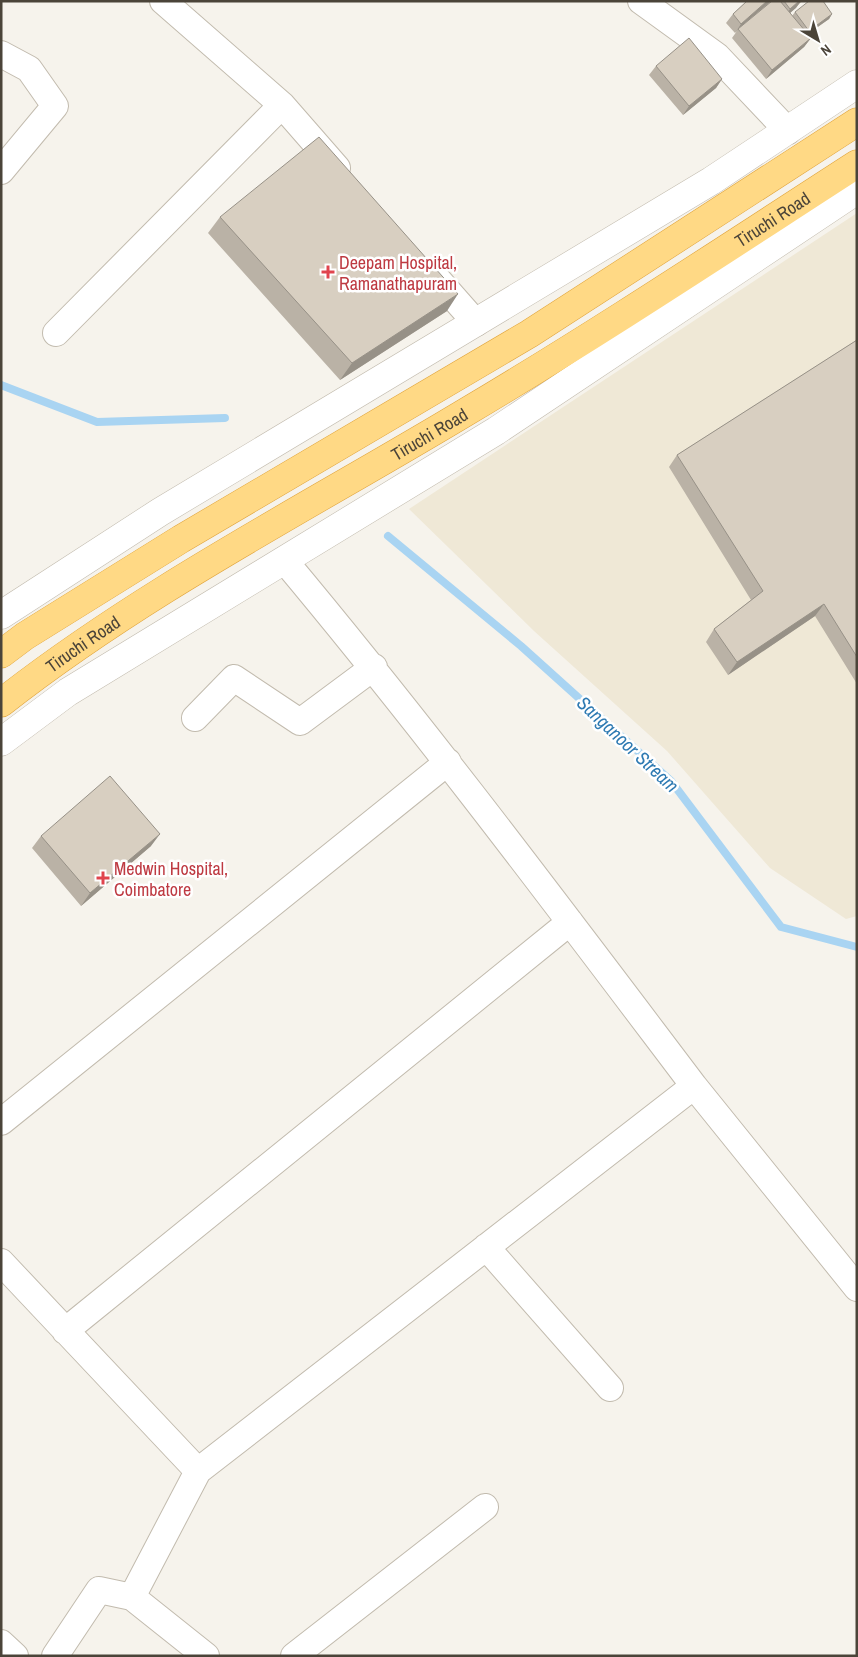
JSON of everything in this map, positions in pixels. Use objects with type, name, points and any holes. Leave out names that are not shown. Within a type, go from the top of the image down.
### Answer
[{"type":"highway","name":"Tiruchi Road","points":[[1,654],[25,636],[181,540],[529,334],[857,122]]},
{"type":"highway","name":"Tiruchi Road","points":[[1,703],[47,667],[197,571],[534,371],[857,164]]},
{"type":"street","points":[[164,1],[282,105],[353,185]]},
{"type":"street","points":[[641,1],[717,56],[788,131]]},
{"type":"street","points":[[1,54],[29,69],[55,106],[1,171]]},
{"type":"street","points":[[1,615],[160,512],[711,181],[857,84]]},
{"type":"street","points":[[56,333],[282,105]]},
{"type":"street","points":[[1,742],[68,692],[496,432],[857,190]]},
{"type":"street","points":[[418,258],[476,323]]},
{"type":"street","points":[[284,560],[374,667],[694,1086],[857,1288]]},
{"type":"street","points":[[195,718],[234,678],[300,722],[374,667]]},
{"type":"street","points":[[1,1122],[448,762]]},
{"type":"street","points":[[66,1331],[570,922]]},
{"type":"street","points":[[132,1597],[198,1471],[694,1086]]},
{"type":"street","points":[[486,1247],[610,1388]]},
{"type":"street","points":[[1,1262],[198,1471]]},
{"type":"street","points":[[294,1656],[485,1507]]},
{"type":"street","points":[[55,1656],[99,1590],[132,1597],[206,1656]]},
{"type":"street","points":[[1,1643],[15,1656]]},
{"type":"shaded area","points":[[857,213],[857,916],[846,919],[770,868],[667,751],[534,631],[409,509]]},
{"type":"building","points":[[747,1],[767,1],[741,24],[733,14]]},
{"type":"building","points":[[772,1],[780,1],[811,38],[772,70],[738,29]]},
{"type":"building","points":[[784,1],[799,1],[790,9]]},
{"type":"building","points":[[809,1],[823,1],[832,14],[809,31],[795,12]]},
{"type":"building","points":[[689,38],[722,79],[689,106],[656,66]]},
{"type":"building","name":"Deepam Hospital, Ramanathapuram","points":[[319,137],[458,294],[352,363],[220,217]]},
{"type":"building","points":[[857,340],[857,657],[824,604],[737,662],[714,629],[763,591],[677,455]]},
{"type":"building","points":[[110,776],[160,834],[90,893],[41,836]]},
{"type":"waterway","name":"Sanganoor Stream","points":[[1,385],[97,422],[225,418]]},
{"type":"waterway","name":"Sanganoor Stream","points":[[388,536],[521,646],[671,781],[781,927],[857,947]]},
{"type":"place","name":"Deepam Hospital, Ramanathapuram","points":[[328,272]]},
{"type":"place","name":"Medwin Hospital, Coimbatore","points":[[103,878]]}]
